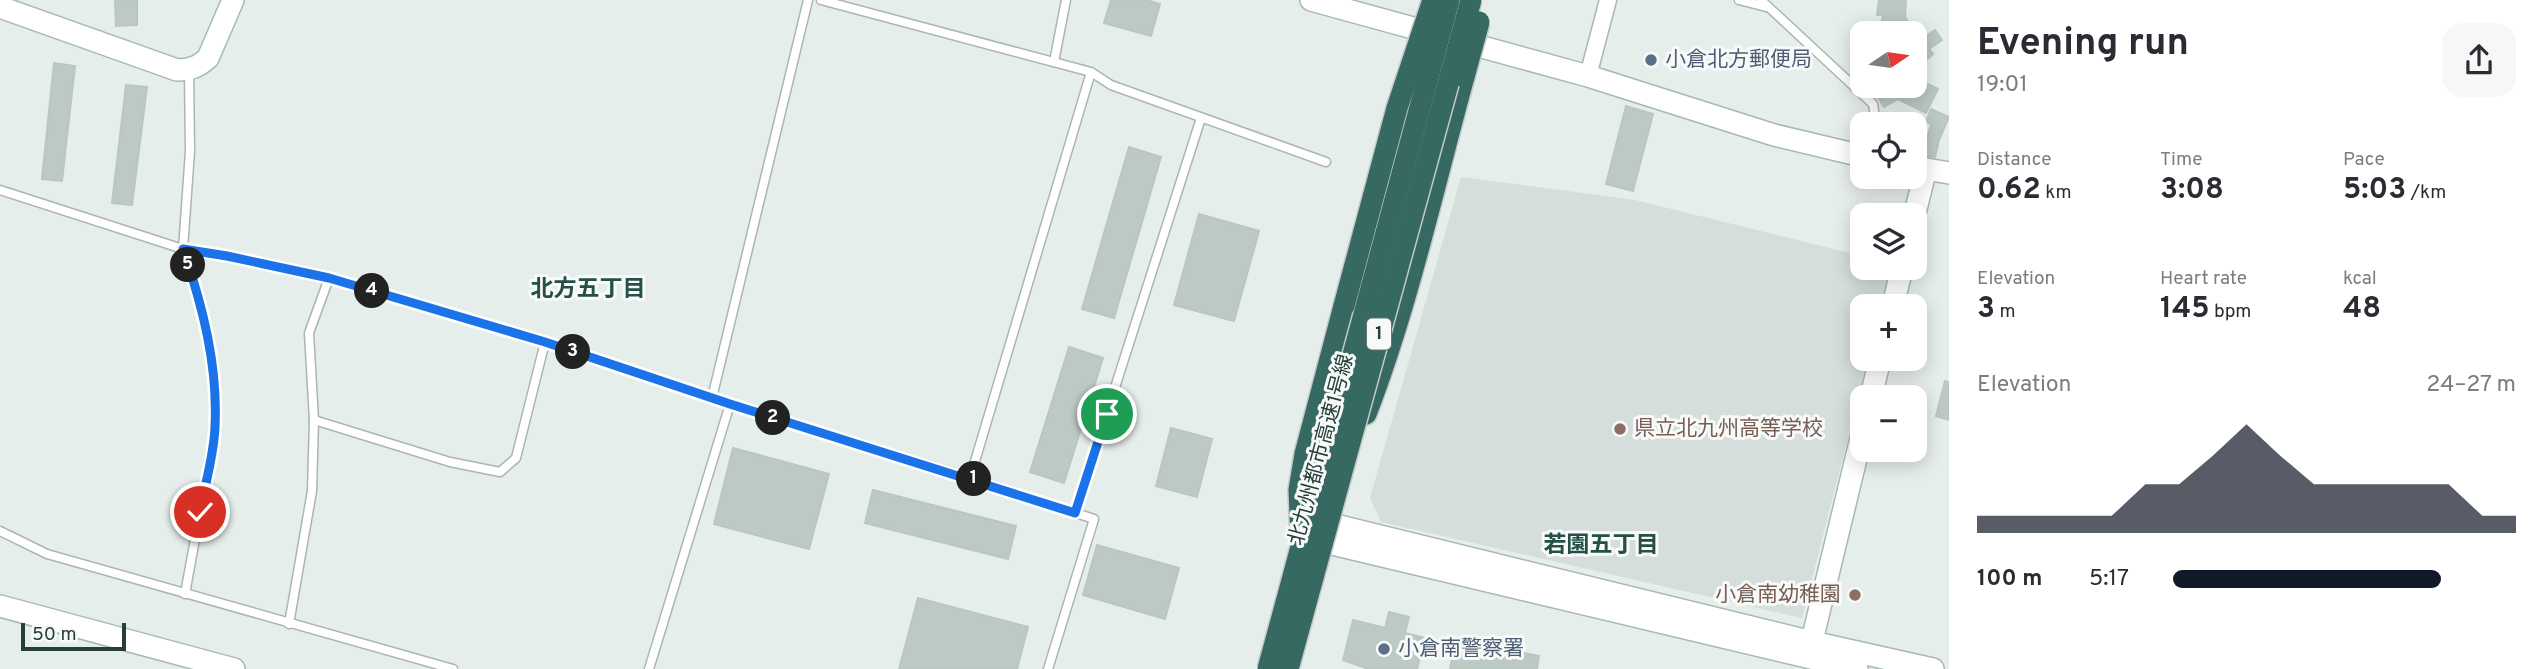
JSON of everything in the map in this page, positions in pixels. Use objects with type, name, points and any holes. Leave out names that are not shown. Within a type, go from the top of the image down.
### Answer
[{"type":"highway","points":[[1304,527],[1299,490],[1305,454],[1397,108],[1433,0]]},
{"type":"highway","name":"北九州都市高速1号線","points":[[1268,669],[1449,0]]},
{"type":"highway","name":"北九州都市高速1号線","points":[[1288,669],[1471,0]]},
{"type":"highway","points":[[1358,432],[1381,375],[1398,319],[1484,0]]},
{"type":"street","points":[[0,7],[177,70],[189,70],[208,58],[233,0]]},
{"type":"street","points":[[1311,0],[1588,76],[1774,135],[1850,153]]},
{"type":"street","points":[[1588,76],[1608,0]]},
{"type":"street","points":[[1927,169],[1949,173]]},
{"type":"street","points":[[1808,656],[1855,462]]},
{"type":"street","points":[[1304,527],[1857,669]]},
{"type":"street","points":[[0,606],[165,660],[234,669]]},
{"type":"street","points":[[1808,656],[1933,669]]},
{"type":"lane","points":[[712,398],[808,0]]},
{"type":"lane","points":[[821,0],[1091,72],[1111,85],[1326,162]]},
{"type":"lane","points":[[1054,62],[1066,0]]},
{"type":"lane","points":[[1739,0],[1764,3],[1873,104],[1874,112]]},
{"type":"lane","points":[[185,594],[215,429],[213,360],[196,288],[183,249],[190,151],[189,70]]},
{"type":"lane","points":[[971,478],[1091,72]]},
{"type":"lane","points":[[1075,513],[1201,118]]},
{"type":"lane","points":[[0,190],[183,249],[329,278],[545,342],[730,404],[1094,519],[1048,669]]},
{"type":"lane","points":[[289,624],[312,491],[314,420],[309,332],[329,278]]},
{"type":"lane","points":[[314,420],[450,462],[500,472],[516,458],[545,342]]},
{"type":"lane","points":[[649,669],[730,404]]},
{"type":"lane","points":[[0,531],[47,554],[453,669]]},
{"type":"shaded area","name":"県立北九州高等学校","points":[[1461,177],[1635,200],[1850,253],[1850,280],[1889,280],[1885,294],[1850,294],[1850,371],[1865,371],[1861,385],[1850,385],[1850,430],[1802,618],[1381,522],[1370,498]]},
{"type":"building","points":[[115,0],[137,0],[137,25],[116,26]]},
{"type":"building","points":[[1111,0],[1146,0],[1160,4],[1151,36],[1104,23]]},
{"type":"building","points":[[1879,0],[1906,0],[1905,17],[1908,21],[1882,21],[1883,15],[1877,15]]},
{"type":"building","points":[[1935,30],[1942,40],[1929,49],[1933,54],[1927,59],[1927,35]]},
{"type":"building","points":[[54,63],[75,66],[62,181],[42,179]]},
{"type":"building","points":[[1927,84],[1938,89],[1926,112],[1898,99],[1884,107],[1878,98],[1927,98]]},
{"type":"building","points":[[126,85],[147,87],[132,205],[112,203]]},
{"type":"building","points":[[1626,106],[1653,114],[1633,191],[1606,184]]},
{"type":"building","points":[[1931,109],[1949,117],[1935,157],[1927,156],[1931,124],[1927,119]]},
{"type":"building","points":[[1129,147],[1161,157],[1114,318],[1082,309]]},
{"type":"building","points":[[1199,214],[1259,231],[1234,321],[1174,305]]},
{"type":"building","points":[[1069,347],[1103,358],[1064,483],[1030,472]]},
{"type":"building","points":[[1945,381],[1949,382],[1949,420],[1936,416]]},
{"type":"building","points":[[1171,428],[1212,439],[1197,497],[1156,486]]},
{"type":"building","points":[[733,448],[829,474],[809,549],[714,524]]},
{"type":"building","points":[[873,490],[1016,526],[1008,559],[865,523]]},
{"type":"building","points":[[1097,545],[1179,568],[1165,619],[1083,595]]},
{"type":"building","points":[[918,598],[1028,627],[1017,669],[899,669]]},
{"type":"building","name":"小倉南警察署","points":[[1389,612],[1409,617],[1405,633],[1425,638],[1417,669],[1369,669],[1343,660],[1353,620],[1385,628]]},
{"type":"building","points":[[1492,647],[1539,656],[1537,669],[1450,669],[1454,648],[1490,655]]},
{"type":"place","name":"小倉北方郵便局","points":[[1651,60]]},
{"type":"place","name":"県立北九州高等学校","points":[[1620,429]]},
{"type":"place","name":"小倉南幼稚園","points":[[1855,595]]},
{"type":"place","name":"小倉南警察署","points":[[1384,649]]},
{"type":"district","name":"北方五丁目","points":[[588,290]]},
{"type":"district","name":"若園五丁目","points":[[1601,546]]},
{"type":"route","points":[[200,512],[215,429],[213,360],[196,288],[183,249],[329,278],[545,342],[730,404],[1075,513],[1107,414]]}]
